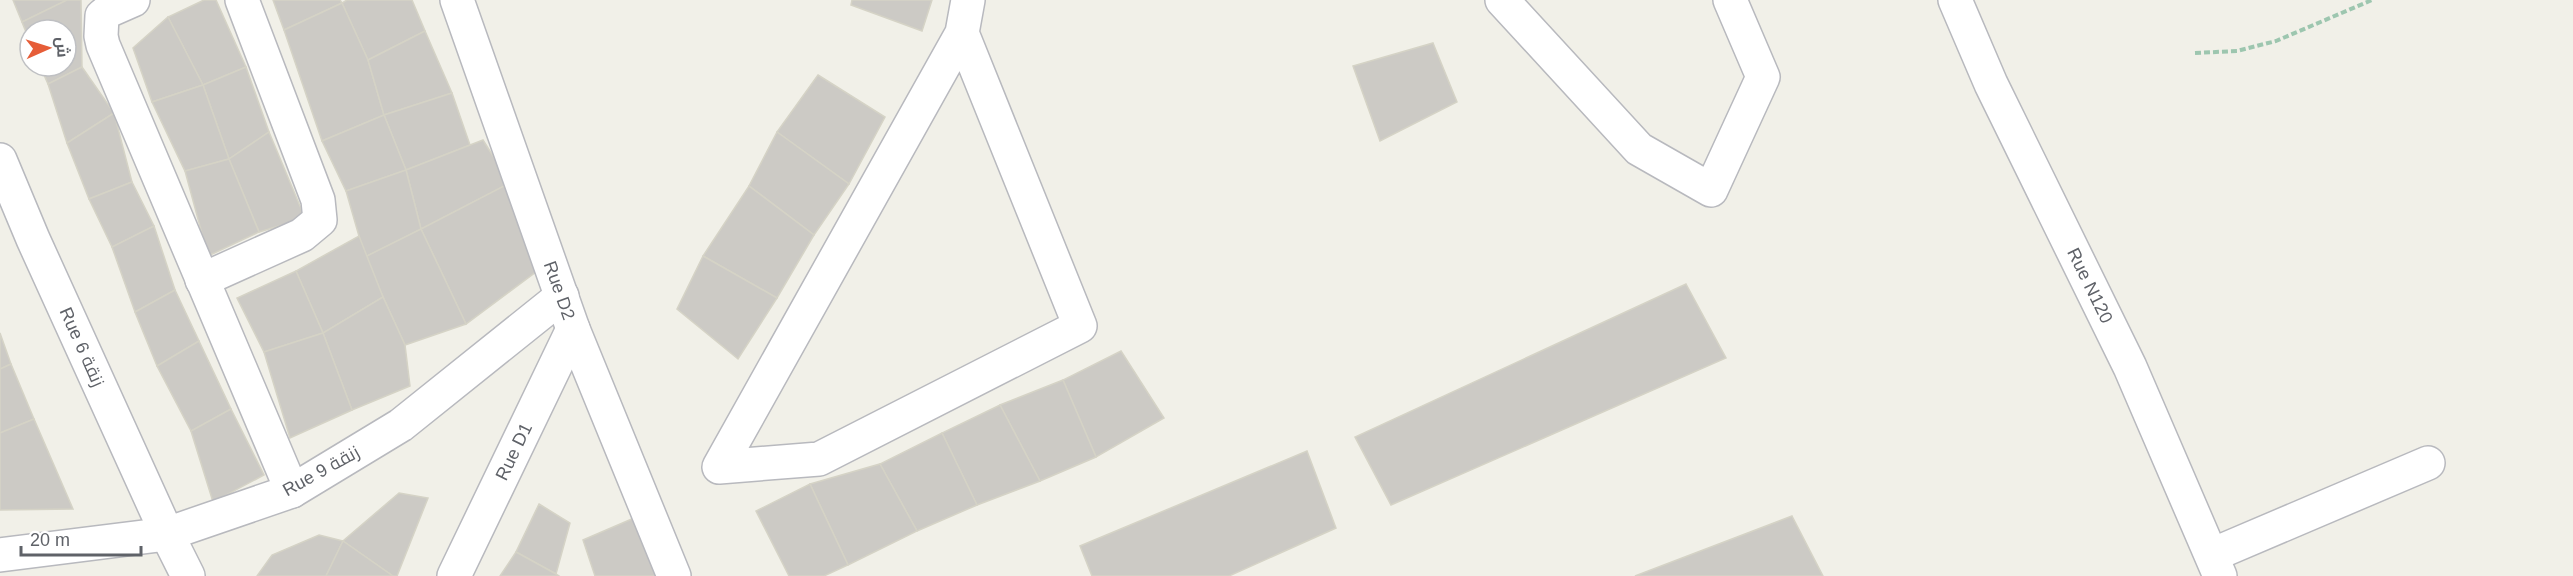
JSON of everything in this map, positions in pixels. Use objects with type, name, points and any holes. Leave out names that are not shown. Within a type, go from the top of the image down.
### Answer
[{"type":"street","points":[[133,0],[102,16],[100,36],[292,491]]},
{"type":"street","points":[[202,280],[302,235],[320,220],[318,200],[242,0]]},
{"type":"street","name":"Rue D2","points":[[457,0],[573,329],[674,576]]},
{"type":"street","points":[[962,33],[1080,326],[819,459],[719,467],[962,33],[968,0]]},
{"type":"street","points":[[1502,0],[1639,149],[1711,190],[1762,77],[1730,0]]},
{"type":"street","name":"Rue N120","points":[[1955,0],[1991,84],[2130,366],[2216,566]]},
{"type":"street","name":"Rue 6 زنقة","points":[[0,160],[33,239],[188,576]]},
{"type":"street","name":"Rue 9 زنقة","points":[[0,555],[167,534],[292,491],[400,424],[562,296]]},
{"type":"street","name":"Rue D1","points":[[454,576],[573,329]]},
{"type":"street","points":[[2216,566],[2428,463]]},
{"type":"path","points":[[2195,52],[2237,51],[2276,41],[2372,0]]},
{"type":"building","points":[[13,0],[67,0],[30,18],[20,18]]},
{"type":"building","points":[[67,0],[81,0],[82,67],[78,69],[78,18],[30,18]]},
{"type":"building","points":[[204,0],[216,0],[246,67],[203,85],[168,17]]},
{"type":"building","points":[[273,0],[340,0],[342,3],[284,30]]},
{"type":"building","points":[[347,0],[412,0],[425,31],[368,60],[342,3]]},
{"type":"building","points":[[852,0],[932,0],[922,31],[851,5]]},
{"type":"building","points":[[342,3],[368,60],[384,115],[322,141],[284,30]]},
{"type":"building","points":[[168,17],[203,85],[152,102],[133,48]]},
{"type":"building","points":[[425,31],[452,93],[384,115],[368,60]]},
{"type":"building","points":[[1433,43],[1457,102],[1380,141],[1353,66]]},
{"type":"building","points":[[82,67],[114,113],[67,143],[48,84],[60,78],[78,78],[78,69]]},
{"type":"building","points":[[246,67],[269,132],[229,159],[203,85]]},
{"type":"building","points":[[818,75],[885,117],[849,184],[777,132]]},
{"type":"building","points":[[45,78],[60,78],[48,84]]},
{"type":"building","points":[[203,85],[229,159],[185,171],[152,102]]},
{"type":"building","points":[[452,93],[470,145],[406,170],[384,115]]},
{"type":"building","points":[[114,113],[132,182],[89,199],[67,143]]},
{"type":"building","points":[[384,115],[406,170],[346,191],[322,141]]},
{"type":"building","points":[[269,132],[305,218],[259,232],[229,159]]},
{"type":"building","points":[[777,132],[849,184],[814,235],[749,186]]},
{"type":"building","points":[[483,140],[510,183],[421,229],[406,170]]},
{"type":"building","points":[[229,159],[259,232],[208,256],[185,171]]},
{"type":"building","points":[[406,170],[421,229],[365,257],[346,191]]},
{"type":"building","points":[[132,182],[154,226],[112,247],[89,199]]},
{"type":"building","points":[[510,183],[540,269],[466,324],[421,229]]},
{"type":"building","points":[[749,186],[814,235],[777,298],[703,256]]},
{"type":"building","points":[[154,226],[175,290],[135,312],[112,247]]},
{"type":"building","points":[[421,229],[466,324],[405,345],[365,257]]},
{"type":"building","points":[[359,236],[383,297],[323,333],[296,271]]},
{"type":"building","points":[[703,256],[777,298],[738,359],[677,309]]},
{"type":"building","points":[[296,271],[323,333],[264,352],[237,298]]},
{"type":"building","points":[[1686,284],[1726,358],[1391,505],[1355,437]]},
{"type":"building","points":[[175,290],[199,341],[157,366],[135,312]]},
{"type":"building","points":[[383,297],[405,345],[410,386],[352,410],[323,333]]},
{"type":"building","points":[[0,333],[11,364],[0,369]]},
{"type":"building","points":[[323,333],[352,410],[290,438],[264,352]]},
{"type":"building","points":[[199,341],[231,409],[191,431],[157,366]]},
{"type":"building","points":[[1121,351],[1164,418],[1096,457],[1063,380]]},
{"type":"building","points":[[11,364],[34,419],[0,433],[0,369]]},
{"type":"building","points":[[1063,380],[1096,457],[1040,481],[1000,405]]},
{"type":"building","points":[[1000,405],[1040,481],[977,505],[942,433]]},
{"type":"building","points":[[231,409],[264,475],[213,502],[191,431]]},
{"type":"building","points":[[34,419],[73,509],[0,510],[0,433]]},
{"type":"building","points":[[942,433],[977,505],[917,531],[880,464]]},
{"type":"building","points":[[1307,451],[1336,528],[1229,576],[1092,576],[1080,546]]},
{"type":"building","points":[[880,464],[917,531],[848,565],[810,484]]},
{"type":"building","points":[[810,484],[848,565],[824,576],[789,576],[756,511]]},
{"type":"building","points":[[399,493],[428,498],[397,576],[393,576],[343,541]]},
{"type":"building","points":[[539,504],[570,523],[556,574],[516,552]]},
{"type":"building","points":[[1792,516],[1823,576],[1635,576]]},
{"type":"building","points":[[634,518],[661,576],[595,576],[583,540]]},
{"type":"building","points":[[319,535],[343,541],[326,576],[257,576],[272,555]]},
{"type":"building","points":[[343,541],[393,576],[326,576]]},
{"type":"building","points":[[516,552],[556,574],[559,576],[500,576]]}]
